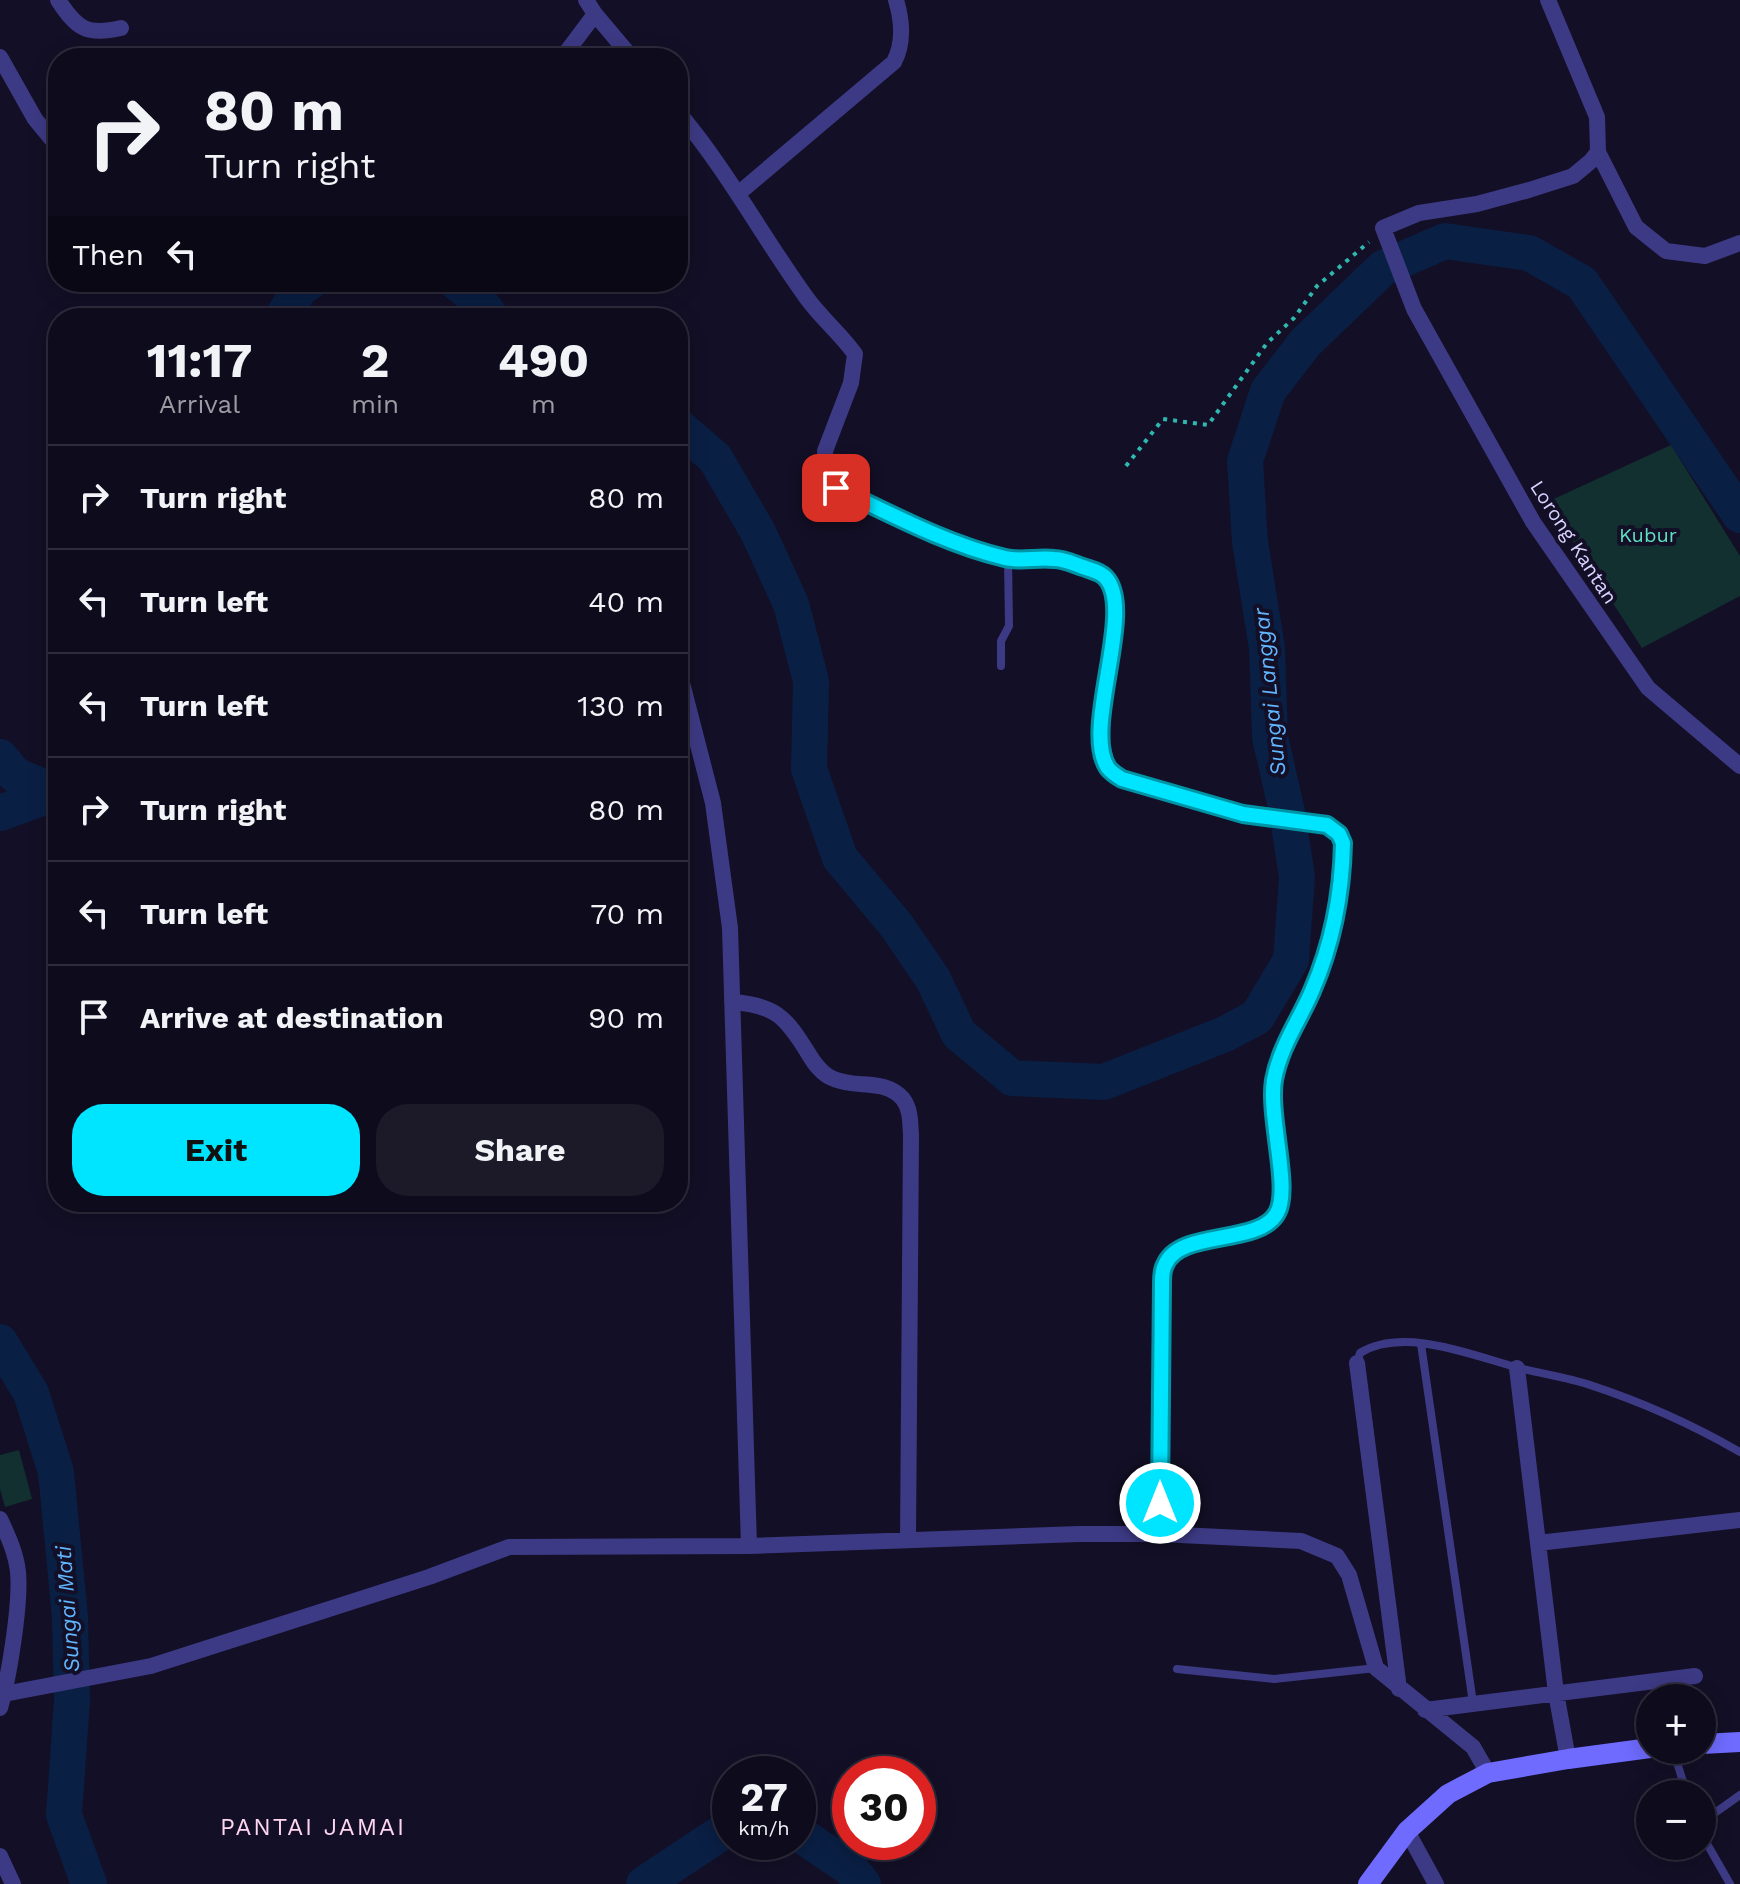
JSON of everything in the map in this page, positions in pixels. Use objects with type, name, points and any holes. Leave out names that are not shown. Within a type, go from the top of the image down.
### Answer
[{"type":"main road","points":[[1716,1743],[1740,1742]]},
{"type":"main road","points":[[1368,1884],[1407,1831],[1448,1794],[1488,1773],[1636,1750]]},
{"type":"street","points":[[58,0],[70,19],[85,30],[102,32],[121,28]]},
{"type":"street","points":[[739,193],[894,62],[899,53],[901,31],[896,0]]},
{"type":"street","points":[[1548,0],[1597,117],[1598,152],[1636,227],[1666,251],[1705,256],[1740,243]]},
{"type":"street","points":[[567,48],[590,7],[624,48]]},
{"type":"street","points":[[0,57],[35,119],[48,135]]},
{"type":"street","points":[[688,125],[739,193],[763,235],[809,301],[855,354],[851,383],[825,451],[826,473],[836,488],[914,525],[1008,559],[1055,559],[1096,571],[1112,586],[1117,605],[1102,744],[1104,760],[1113,773],[1122,779],[1243,814],[1327,825],[1339,834],[1343,843],[1330,944],[1311,993],[1279,1057],[1273,1083],[1272,1115],[1283,1192],[1277,1213],[1269,1222],[1254,1229],[1183,1248],[1164,1265],[1160,1534]]},
{"type":"street","points":[[1385,234],[1419,213],[1477,204],[1573,176],[1598,152]]},
{"type":"street","name":"Lorong Kantan","points":[[1385,234],[1414,309],[1533,522],[1648,688],[1740,766]]},
{"type":"street","points":[[688,706],[713,803],[730,928],[749,1546]]},
{"type":"street","points":[[732,1002],[758,1004],[783,1018],[817,1066],[833,1079],[890,1088],[909,1109],[908,1540]]},
{"type":"street","points":[[1357,1363],[1399,1689]]},
{"type":"street","points":[[1517,1368],[1556,1693],[1568,1759]]},
{"type":"street","points":[[0,1519],[14,1551],[18,1575],[2,1701],[39,1686],[151,1666],[237,1640],[429,1577],[509,1547],[749,1546],[1160,1534],[1301,1541],[1337,1556],[1349,1575],[1376,1668],[1473,1747],[1488,1773]]},
{"type":"street","points":[[1538,1543],[1740,1520]]},
{"type":"street","points":[[1425,1710],[1695,1676]]},
{"type":"street","points":[[1407,1831],[1436,1884]]},
{"type":"lane","points":[[1001,666],[1001,641],[1009,626],[1008,559]]},
{"type":"lane","points":[[1357,1363],[1360,1353],[1367,1348],[1405,1343],[1464,1350],[1517,1368],[1589,1385],[1696,1427],[1740,1452]]},
{"type":"lane","points":[[1421,1344],[1473,1703]]},
{"type":"lane","points":[[1177,1669],[1274,1679],[1376,1668]]},
{"type":"lane","points":[[1716,1812],[1740,1795]]},
{"type":"lane","points":[[1716,1860],[1730,1884]]},
{"type":"path","points":[[1126,466],[1163,419],[1208,425],[1267,343],[1294,318],[1317,286],[1385,234]]},
{"type":"green space","name":"Kubur","points":[[1671,445],[1740,556],[1740,596],[1642,648],[1547,502]]},
{"type":"green space","points":[[19,1450],[32,1499],[5,1507],[0,1489],[0,1455]]},
{"type":"waterway","name":"Sungai Langgar","points":[[688,435],[715,458],[758,532],[791,604],[811,681],[809,769],[840,858],[896,925],[933,979],[959,1034],[1012,1078],[1104,1082],[1225,1034],[1257,1017],[1291,960],[1297,877],[1287,812],[1270,737],[1267,648],[1250,542],[1245,461],[1268,391],[1305,343],[1383,268],[1445,241],[1529,253],[1582,283],[1740,515]]},
{"type":"waterway","name":"Sungai Langgar","points":[[288,308],[298,292]]},
{"type":"waterway","name":"Sungai Langgar","points":[[468,292],[484,308]]},
{"type":"waterway","points":[[0,757],[15,775],[48,789]]},
{"type":"waterway","name":"Sungai Mati","points":[[0,813],[48,796]]},
{"type":"waterway","name":"Sungai Mati","points":[[0,1342],[31,1393],[56,1472],[70,1617],[72,1700],[64,1815],[89,1884]]},
{"type":"waterway","name":"Sungai Mati","points":[[644,1884],[712,1839]]},
{"type":"waterway","name":"Sungai Mati","points":[[816,1845],[850,1868],[863,1884]]},
{"type":"district","name":"PANTAI JAMAI","points":[[313,1827]]},
{"type":"route","points":[[836,488],[914,525],[968,546],[1008,559],[1065,561],[1104,576],[1112,586],[1117,605],[1103,715],[1102,744],[1108,768],[1122,779],[1243,814],[1327,825],[1339,834],[1343,843],[1330,944],[1311,993],[1279,1057],[1273,1083],[1272,1115],[1283,1192],[1277,1213],[1269,1222],[1254,1229],[1183,1248],[1164,1265],[1160,1503]]}]
